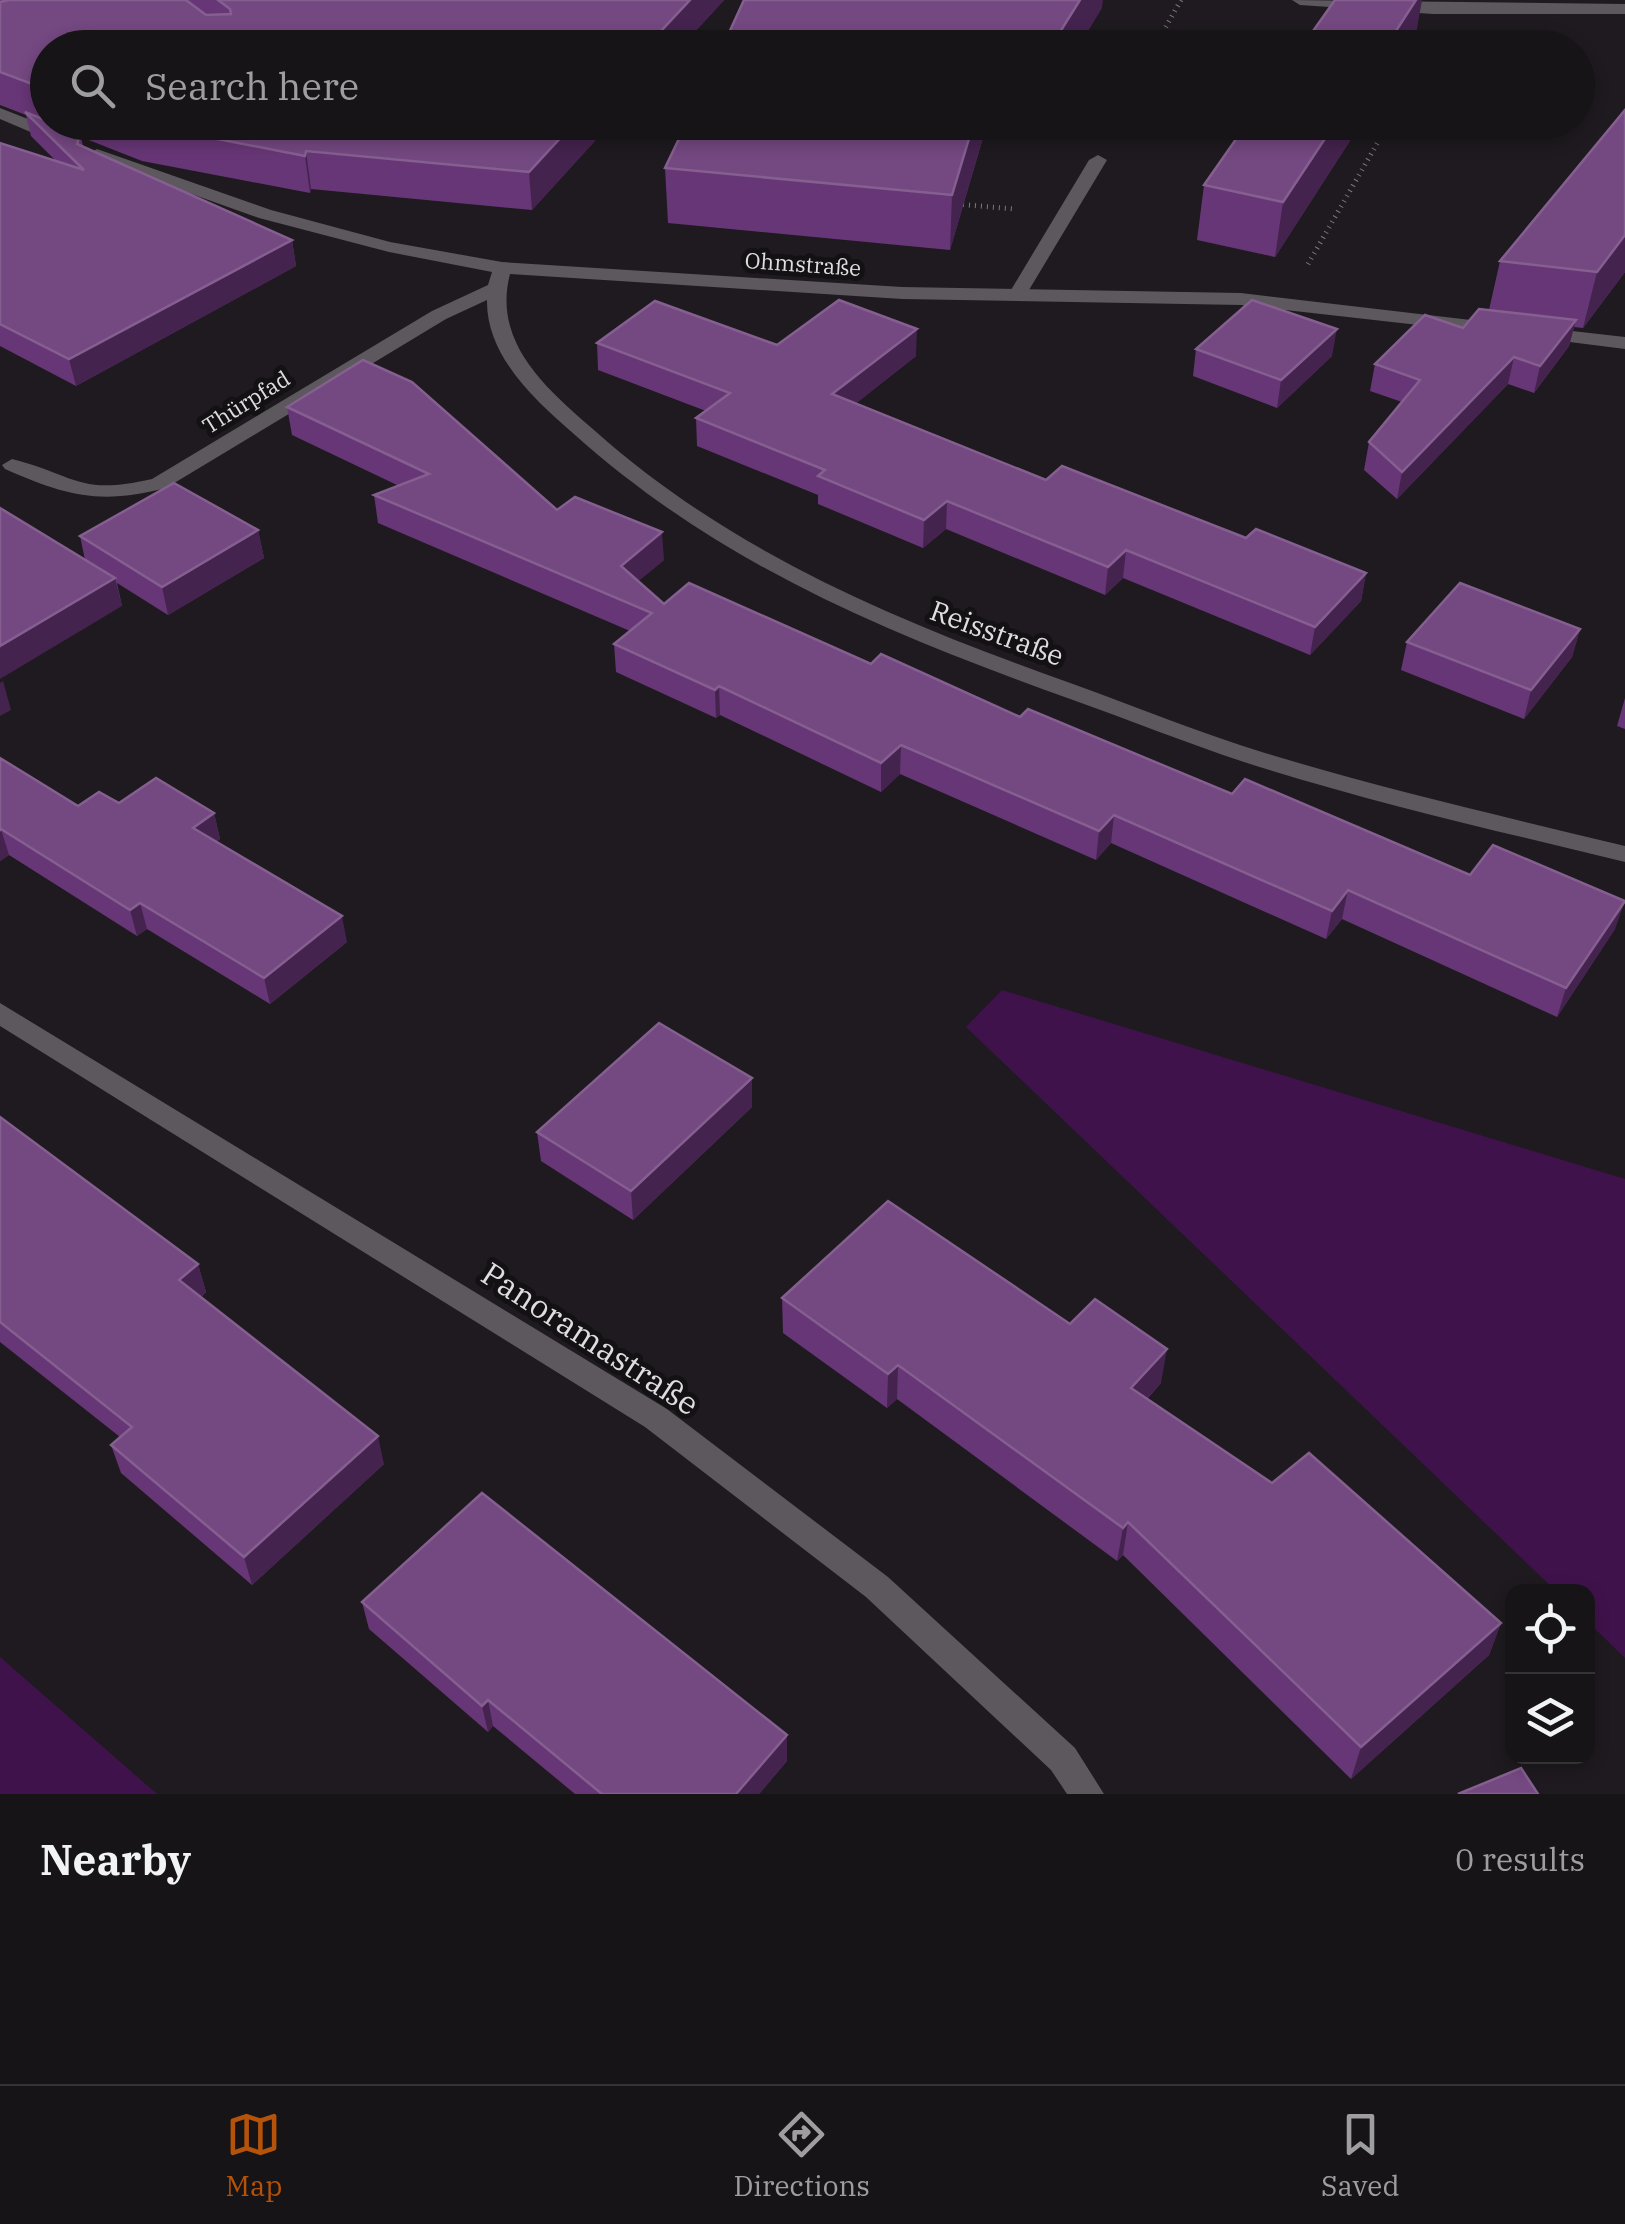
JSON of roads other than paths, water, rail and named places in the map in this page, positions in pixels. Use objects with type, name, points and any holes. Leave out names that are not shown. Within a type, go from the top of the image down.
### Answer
[{"type":"street","points":[[1300,0],[1433,10],[1625,9]]},
{"type":"street","name":"Ohmstraße","points":[[0,113],[30,125]]},
{"type":"street","name":"Ohmstraße","points":[[65,140],[157,178],[265,214],[498,278],[1286,304],[1625,342]]},
{"type":"street","points":[[1017,295],[1098,160]]},
{"type":"street","name":"Thürpfad","points":[[12,465],[62,487],[110,496],[159,484],[498,278]]},
{"type":"street","name":"Reisstraße","points":[[498,278],[494,320],[543,394],[609,458],[693,521],[788,577],[901,630],[1276,764],[1625,854]]},
{"type":"street","name":"Panoramastraße","points":[[0,1013],[656,1418],[877,1588],[1063,1759],[1087,1794]]}]
